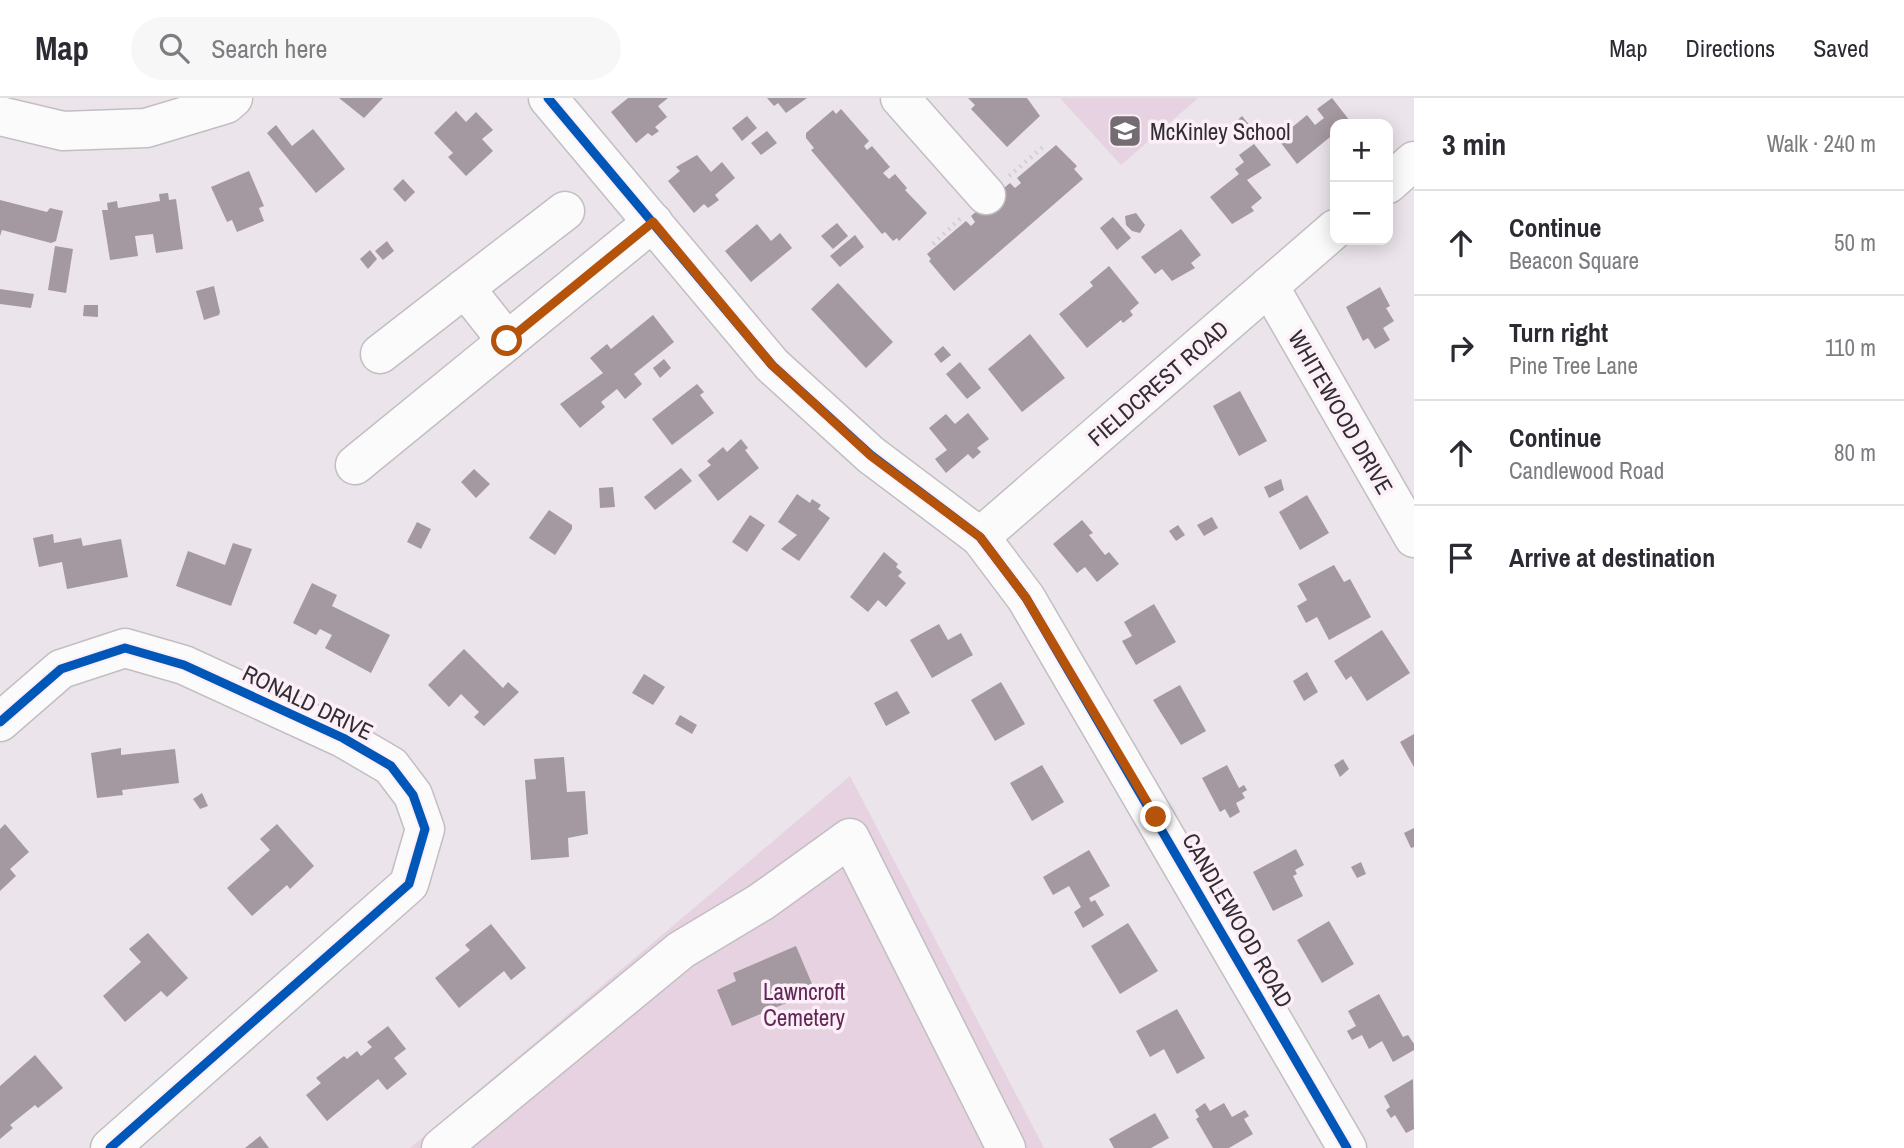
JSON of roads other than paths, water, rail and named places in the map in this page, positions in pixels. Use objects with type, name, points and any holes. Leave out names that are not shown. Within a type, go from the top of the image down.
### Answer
[{"type":"street","points":[[0,116],[63,131],[146,128],[226,104],[233,98]]},
{"type":"street","name":"CANDLEWOOD ROAD","points":[[548,98],[772,365],[871,456],[980,537],[1026,598],[1347,1148]]},
{"type":"street","points":[[900,98],[986,195]]},
{"type":"street","points":[[1390,182],[1414,161]]},
{"type":"street","points":[[380,354],[565,211]]},
{"type":"street","points":[[355,465],[653,222]]},
{"type":"street","name":"FIELDCREST ROAD","points":[[980,537],[1330,233]]},
{"type":"street","name":"WHITEWOOD DRIVE","points":[[1269,286],[1414,538]]},
{"type":"street","points":[[466,288],[507,341]]},
{"type":"street","name":"RONALD DRIVE","points":[[0,722],[61,669],[125,648],[184,665],[342,738],[391,766],[413,795],[425,829],[409,884],[110,1148]]},
{"type":"street","points":[[441,1148],[681,950],[761,902],[850,838],[1006,1148]]},
{"type":"place","name":"McKinley School","points":[[1125,131]]},
{"type":"park label","name":"Lawncroft Cemetery","points":[[804,1004]]}]
